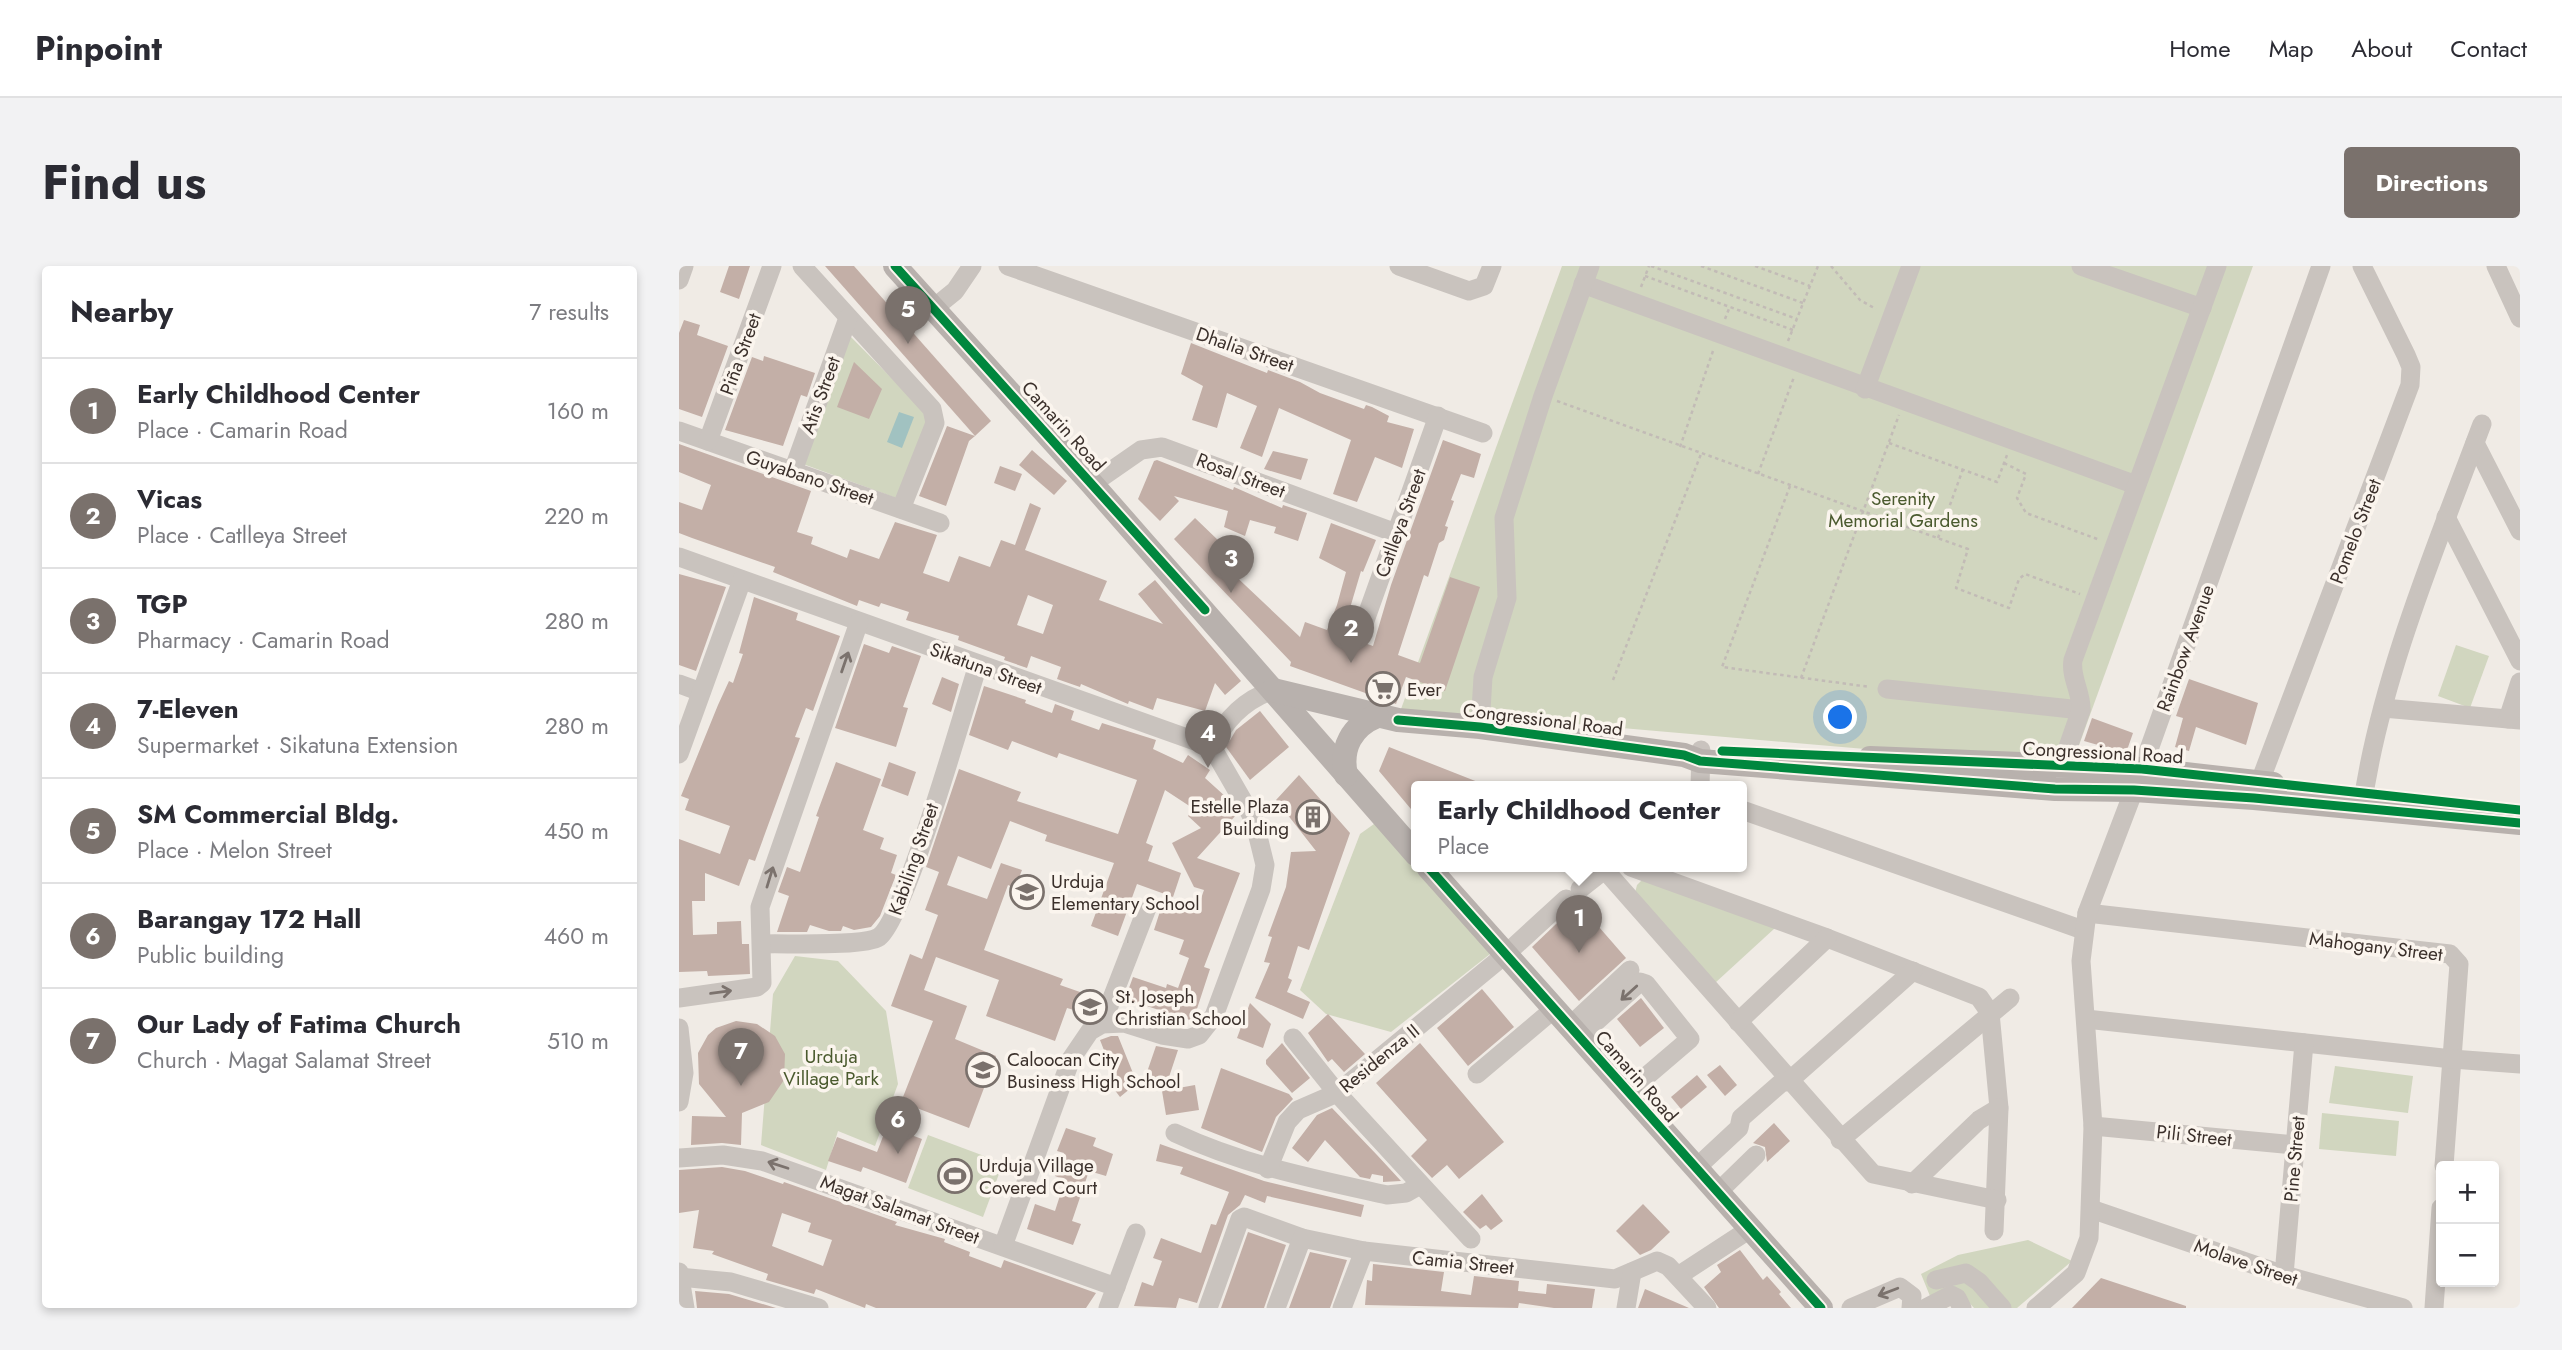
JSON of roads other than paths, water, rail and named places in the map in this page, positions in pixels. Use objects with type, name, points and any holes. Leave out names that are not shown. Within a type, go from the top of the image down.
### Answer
[{"type":"main road","name":"Camarin Road","points":[[895,266],[1093,484],[1411,848]]},
{"type":"main road","name":"Congressional Road","points":[[1273,690],[1368,714],[1695,756],[2055,789],[2138,779]]},
{"type":"main road","points":[[1339,767],[1340,731],[1368,714]]},
{"type":"main road","name":"Congressional Road","points":[[1695,756],[2061,767],[2138,779],[2363,801],[2520,823]]},
{"type":"main road","name":"Congressional Road","points":[[2363,801],[2520,810]]},
{"type":"main road","name":"Camarin Road","points":[[1432,872],[1821,1308]]},
{"type":"street","points":[[679,280],[684,266]]},
{"type":"street","name":"Piña Street","points":[[708,441],[772,266]]},
{"type":"street","points":[[802,266],[932,409],[935,424],[901,509]]},
{"type":"street","points":[[934,308],[955,291],[972,266]]},
{"type":"street","name":"Dhalia Street","points":[[1008,266],[1482,433]]},
{"type":"street","points":[[1399,266],[1469,291],[1484,286],[1492,266]]},
{"type":"street","points":[[1865,389],[1911,266]]},
{"type":"street","points":[[2081,266],[2202,308]]},
{"type":"street","points":[[2061,767],[2081,710],[2072,666],[2217,266]]},
{"type":"street","name":"Rainbow Avenue","points":[[2036,1308],[2076,1273],[2089,1238],[2094,1126],[2081,961],[2085,921],[2321,266]]},
{"type":"street","name":"Pomelo Street","points":[[2257,790],[2410,385],[2411,368],[2406,355],[2362,266]]},
{"type":"street","points":[[2496,266],[2518,309]]},
{"type":"street","points":[[1481,727],[1483,677],[1507,598],[1504,519],[1543,396],[1587,275],[1634,303],[1865,389],[2136,485]]},
{"type":"street","name":"Atis Street","points":[[793,471],[848,318]]},
{"type":"street","name":"Catlleya Street","points":[[1362,629],[1438,416]]},
{"type":"street","points":[[2363,801],[2383,708],[2446,517],[2482,424]]},
{"type":"street","name":"Guyabano Street","points":[[679,431],[940,523]]},
{"type":"street","points":[[2475,443],[2520,531]]},
{"type":"street","name":"Rosal Street","points":[[1093,484],[1141,450],[1162,447],[1396,533]]},
{"type":"street","points":[[2446,517],[2520,661]]},
{"type":"street","name":"Sikatuna Street","points":[[679,557],[978,666],[1212,747]]},
{"type":"street","points":[[679,754],[742,580]]},
{"type":"street","points":[[679,998],[757,987],[764,978],[760,907],[859,622]]},
{"type":"street","name":"Kabiling Street","points":[[762,944],[867,942],[886,931],[911,875],[978,666]]},
{"type":"street","points":[[2383,708],[2514,720],[2520,682]]},
{"type":"street","points":[[679,684],[701,692]]},
{"type":"street","points":[[1887,689],[2081,710]]},
{"type":"street","points":[[1102,1024],[1124,1023],[1162,1035],[1188,1039],[1199,1035],[1214,1016],[1261,889],[1265,865],[1254,820],[1212,747],[1221,728],[1235,712],[1255,696],[1273,690]]},
{"type":"street","points":[[1695,756],[1699,781]]},
{"type":"street","name":"Mahogany Street","points":[[1747,812],[2085,921],[2450,954],[2459,964],[2444,1161]]},
{"type":"street","name":"Residenza II","points":[[1268,1168],[1287,1122],[1298,1110],[1337,1093],[1601,872]]},
{"type":"street","points":[[1609,872],[1840,1140],[1873,1174],[1997,1199]]},
{"type":"street","points":[[1645,872],[1979,997],[1990,1013],[1999,1108],[1994,1231]]},
{"type":"street","points":[[1003,1246],[1071,1059],[1084,1037],[1102,1024],[1147,908]]},
{"type":"street","points":[[1738,1022],[1827,938]]},
{"type":"street","points":[[1568,1024],[1630,970]]},
{"type":"street","points":[[1695,1169],[1739,1128],[1741,1118],[1781,1083],[1789,1081],[1913,971]]},
{"type":"street","points":[[1478,1074],[1640,982],[1646,984],[1689,1037],[1689,1042],[1628,1092]]},
{"type":"street","points":[[1840,1140],[2010,998]]},
{"type":"street","points":[[2085,1019],[2520,1064]]},
{"type":"street","points":[[679,1028],[684,1055],[683,1091],[679,1102]]},
{"type":"street","points":[[1293,1038],[1337,1093],[1471,1239]]},
{"type":"street","name":"Pine Street","points":[[2284,1275],[2304,1043]]},
{"type":"street","points":[[1912,1184],[1979,1120],[1999,1108]]},
{"type":"street","name":"Pili Street","points":[[2094,1126],[2295,1145]]},
{"type":"street","points":[[1175,1133],[1215,1152],[1268,1168],[1387,1195],[1406,1193],[1420,1185]]},
{"type":"street","name":"Magat Salamat Street","points":[[679,1157],[723,1155],[762,1161],[1116,1287]]},
{"type":"street","points":[[1717,1193],[1756,1156]]},
{"type":"street","name":"Molave Street","points":[[2091,1209],[2284,1275],[2403,1308]]},
{"type":"street","name":"Camia Street","points":[[1208,1308],[1240,1219],[1244,1217],[1302,1238],[1364,1251],[1615,1279],[1657,1261],[1678,1276]]},
{"type":"street","points":[[2434,1308],[2440,1224]]},
{"type":"street","points":[[1707,1308],[1678,1276],[1752,1231]]},
{"type":"street","points":[[1108,1308],[1136,1233]]},
{"type":"street","points":[[1276,1308],[1302,1238]]},
{"type":"street","points":[[1342,1308],[1364,1251]]},
{"type":"street","points":[[1626,1308],[1632,1272]]},
{"type":"street","points":[[1936,1280],[1966,1273],[1979,1282],[2002,1308]]},
{"type":"street","points":[[685,1308],[679,1276],[731,1282],[819,1308]]},
{"type":"street","points":[[1851,1308],[1900,1287],[1912,1296],[1910,1308]]},
{"type":"street","points":[[1926,1308],[1954,1296],[1962,1308]]},
{"type":"water","points":[[899,412],[914,417],[902,448],[887,442]]},
{"type":"place","name":"SM Commercial Bldg.","points":[[908,344]]},
{"type":"place","name":"TGP","points":[[1231,593]]},
{"type":"place","name":"Vicas","points":[[1351,663]]},
{"type":"place","name":"Ever","points":[[1383,689]]},
{"type":"place","name":"7-Eleven","points":[[1208,768]]},
{"type":"place","name":"Estelle Plaza Building","points":[[1313,817]]},
{"type":"place","name":"Urduja Elementary School","points":[[1027,892]]},
{"type":"place","name":"Early Childhood Center","points":[[1579,953]]},
{"type":"place","name":"St. Joseph Christian School","points":[[1090,1007]]},
{"type":"place","name":"Caloocan City Business High School","points":[[983,1070]]},
{"type":"place","name":"Our Lady of Fatima Church","points":[[741,1086]]},
{"type":"place","name":"Barangay 172 Hall","points":[[898,1154]]},
{"type":"place","name":"Urduja Village Covered Court","points":[[955,1176]]},
{"type":"park label","name":"Serenity Memorial Gardens","points":[[1903,509]]},
{"type":"park label","name":"Urduja Village Park","points":[[831,1067]]}]
